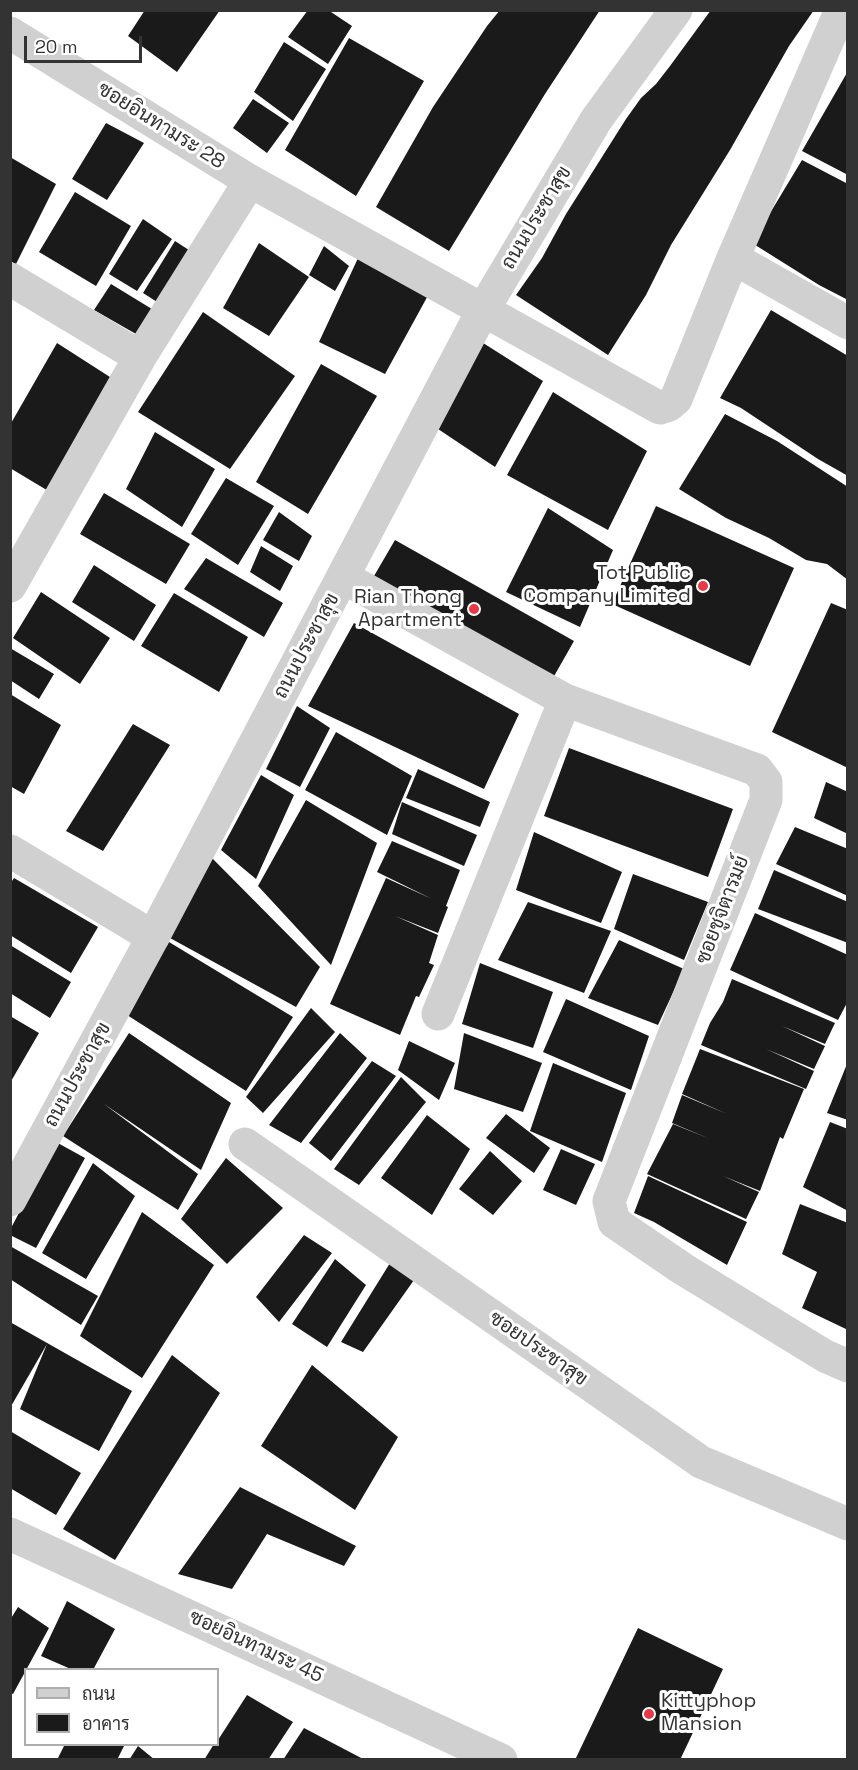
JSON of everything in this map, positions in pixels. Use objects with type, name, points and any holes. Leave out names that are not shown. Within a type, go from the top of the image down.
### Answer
[{"type":"street","name":"ถนนประชาสุข","points":[[12,1193],[153,937],[483,310],[596,120],[676,10]]},
{"type":"street","points":[[848,13],[842,10],[733,258],[848,323]]},
{"type":"street","name":"ซอยอินทามระ 28","points":[[10,33],[250,181],[660,408],[676,399],[733,258]]},
{"type":"street","points":[[10,586],[140,357],[250,181]]},
{"type":"street","points":[[10,279],[140,357]]},
{"type":"street","name":"ซอยชูจิตารมย์","points":[[344,577],[565,700],[758,770],[766,782],[766,800],[609,1201],[615,1222],[683,1269],[825,1356],[848,1366]]},
{"type":"street","points":[[438,1014],[565,700]]},
{"type":"street","points":[[10,851],[153,937]]},
{"type":"street","name":"ซอยประชาสุข","points":[[245,1144],[701,1462],[848,1524]]},
{"type":"street","name":"ซอยอินทามระ 45","points":[[10,1534],[501,1760]]},
{"type":"building","points":[[145,10],[220,10],[177,72],[128,36]]},
{"type":"building","points":[[308,10],[328,10],[352,26],[328,64],[288,37]]},
{"type":"building","points":[[500,10],[600,10],[545,94],[449,251],[376,207],[433,107]]},
{"type":"building","points":[[711,10],[814,10],[789,46],[730,150],[671,245],[646,295],[608,355],[516,295],[542,258],[566,214],[626,119],[641,98],[656,84]]},
{"type":"building","points":[[349,38],[424,81],[356,196],[285,150]]},
{"type":"building","points":[[284,42],[326,69],[293,121],[254,92]]},
{"type":"building","points":[[848,71],[848,175],[802,151]]},
{"type":"building","points":[[253,99],[289,123],[267,153],[233,128]]},
{"type":"building","points":[[106,123],[144,143],[107,200],[72,179]]},
{"type":"building","points":[[10,157],[56,184],[16,264],[10,261]]},
{"type":"building","points":[[802,160],[848,184],[848,300],[819,285],[752,243]]},
{"type":"building","points":[[75,192],[131,226],[96,286],[39,252]]},
{"type":"building","points":[[143,219],[172,239],[137,291],[109,274]]},
{"type":"building","points":[[175,241],[195,254],[165,307],[143,293]]},
{"type":"building","points":[[259,243],[309,277],[269,336],[223,308]]},
{"type":"building","points":[[324,246],[349,266],[335,291],[309,275]]},
{"type":"building","points":[[359,256],[431,290],[385,374],[319,342]]},
{"type":"building","points":[[111,284],[165,317],[150,342],[94,310]]},
{"type":"building","points":[[771,310],[848,356],[848,476],[741,408],[720,398]]},
{"type":"building","points":[[203,312],[295,376],[230,469],[138,412]]},
{"type":"building","points":[[480,341],[543,381],[495,467],[438,429]]},
{"type":"building","points":[[57,343],[124,386],[60,498],[10,468],[10,425]]},
{"type":"building","points":[[321,364],[377,396],[308,514],[256,482]]},
{"type":"building","points":[[553,392],[647,451],[608,530],[507,475]]},
{"type":"building","points":[[725,414],[777,441],[848,487],[848,580],[827,564],[806,560],[769,538],[726,518],[679,489]]},
{"type":"building","points":[[155,432],[215,469],[182,527],[126,489]]},
{"type":"building","points":[[226,478],[274,506],[238,565],[191,534]]},
{"type":"building","points":[[104,493],[190,544],[166,584],[80,534]]},
{"type":"building","name":"Tot Public Company Limited","points":[[656,506],[794,568],[750,666],[612,604]]},
{"type":"building","points":[[548,508],[613,550],[580,627],[506,592]]},
{"type":"building","points":[[279,512],[312,536],[299,561],[263,540]]},
{"type":"building","name":"Rian Thong Apartment","points":[[395,540],[574,641],[553,678],[374,576]]},
{"type":"building","points":[[261,546],[293,566],[280,591],[250,572]]},
{"type":"building","points":[[206,558],[283,603],[264,637],[184,589]]},
{"type":"building","points":[[94,565],[156,605],[134,641],[72,602]]},
{"type":"building","points":[[41,592],[110,638],[80,684],[13,638]]},
{"type":"building","points":[[174,593],[248,637],[219,692],[141,646]]},
{"type":"building","points":[[831,603],[848,610],[848,768],[772,732]]},
{"type":"building","points":[[354,623],[519,714],[484,789],[308,706]]},
{"type":"building","points":[[10,648],[54,674],[39,699],[10,680]]},
{"type":"building","points":[[10,694],[61,725],[24,794],[10,786]]},
{"type":"building","points":[[297,706],[330,728],[300,787],[266,769]]},
{"type":"building","points":[[133,724],[170,745],[103,851],[66,831]]},
{"type":"building","points":[[336,732],[412,776],[387,835],[305,790]]},
{"type":"building","points":[[569,748],[733,809],[708,877],[544,816]]},
{"type":"building","points":[[418,769],[490,802],[480,827],[406,798]]},
{"type":"building","points":[[261,775],[294,795],[256,879],[221,850]]},
{"type":"building","points":[[826,782],[848,792],[848,834],[814,818]]},
{"type":"building","points":[[306,800],[377,843],[331,965],[258,886]]},
{"type":"building","points":[[402,802],[477,835],[464,866],[392,834]]},
{"type":"building","points":[[795,827],[848,849],[848,896],[776,864]]},
{"type":"building","points":[[534,832],[622,872],[601,923],[516,890]]},
{"type":"building","points":[[392,841],[460,870],[438,933],[395,916],[438,935],[429,963],[434,965],[419,997],[416,996],[400,1035],[330,1004],[386,878],[432,899],[377,872]]},
{"type":"building","points":[[209,855],[320,967],[296,1007],[170,938]]},
{"type":"building","points":[[774,870],[848,902],[848,943],[758,909]]},
{"type":"building","points":[[633,874],[708,902],[684,960],[614,929]]},
{"type":"building","points":[[14,878],[98,927],[71,973],[10,935],[10,884]]},
{"type":"building","points":[[528,902],[611,931],[584,993],[498,960]]},
{"type":"building","points":[[755,913],[848,955],[848,1001],[838,1020],[730,970]]},
{"type":"building","points":[[164,939],[293,1017],[246,1091],[127,1015]]},
{"type":"building","points":[[619,940],[684,969],[658,1025],[588,998]]},
{"type":"building","points":[[10,945],[71,982],[50,1018],[10,993]]},
{"type":"building","points":[[480,963],[553,992],[533,1048],[462,1024]]},
{"type":"building","points":[[732,979],[835,1023],[825,1044],[782,1026],[825,1046],[814,1069],[766,1049],[814,1071],[806,1089],[701,1045]]},
{"type":"building","points":[[566,999],[649,1036],[631,1090],[543,1052]]},
{"type":"building","points":[[311,1008],[335,1032],[263,1113],[246,1097]]},
{"type":"building","points":[[10,1016],[39,1033],[10,1083]]},
{"type":"building","points":[[129,1033],[231,1103],[201,1170],[104,1104],[198,1174],[178,1210],[63,1136]]},
{"type":"building","points":[[340,1033],[367,1058],[301,1143],[269,1125]]},
{"type":"building","points":[[464,1033],[542,1063],[523,1112],[454,1089]]},
{"type":"building","points":[[409,1041],[455,1063],[439,1100],[398,1070]]},
{"type":"building","points":[[700,1049],[804,1089],[783,1139],[780,1137],[760,1191],[723,1176],[759,1192],[746,1219],[647,1174],[673,1124],[710,1139],[672,1123],[682,1095],[727,1114],[682,1094]]},
{"type":"building","points":[[372,1061],[396,1076],[331,1161],[309,1143]]},
{"type":"building","points":[[553,1063],[626,1093],[602,1162],[530,1131]]},
{"type":"building","points":[[848,1064],[848,1120],[827,1113]]},
{"type":"building","points":[[401,1077],[426,1102],[359,1185],[334,1169]]},
{"type":"building","points":[[506,1114],[550,1148],[534,1173],[486,1138]]},
{"type":"building","points":[[427,1115],[470,1149],[432,1215],[381,1178]]},
{"type":"building","points":[[830,1122],[848,1129],[848,1211],[803,1187]]},
{"type":"building","points":[[56,1142],[85,1158],[36,1248],[10,1235],[10,1230]]},
{"type":"building","points":[[561,1149],[595,1164],[576,1205],[543,1190]]},
{"type":"building","points":[[490,1151],[522,1181],[493,1215],[459,1189]]},
{"type":"building","points":[[226,1158],[283,1208],[227,1264],[181,1219]]},
{"type":"building","points":[[93,1163],[135,1196],[86,1279],[42,1253]]},
{"type":"building","points":[[648,1176],[747,1222],[727,1265],[654,1222],[634,1213]]},
{"type":"building","points":[[800,1204],[848,1223],[848,1330],[802,1308],[817,1272],[782,1254]]},
{"type":"building","points":[[142,1212],[214,1265],[142,1378],[80,1336]]},
{"type":"building","points":[[304,1235],[332,1253],[279,1322],[256,1297]]},
{"type":"building","points":[[10,1246],[98,1296],[81,1325],[10,1279]]},
{"type":"building","points":[[335,1259],[366,1285],[327,1347],[292,1324]]},
{"type":"building","points":[[390,1263],[414,1280],[363,1352],[341,1342]]},
{"type":"building","points":[[10,1322],[132,1391],[99,1451],[20,1409],[47,1344],[10,1408]]},
{"type":"building","points":[[172,1355],[220,1393],[115,1560],[63,1529]]},
{"type":"building","points":[[312,1365],[398,1437],[355,1510],[261,1446]]},
{"type":"building","points":[[10,1431],[81,1473],[56,1515],[10,1488]]},
{"type":"building","points":[[240,1487],[356,1546],[344,1566],[267,1534],[232,1589],[178,1574]]},
{"type":"building","points":[[67,1601],[115,1629],[94,1668],[68,1668],[41,1656]]},
{"type":"building","points":[[18,1607],[49,1628],[27,1668],[24,1668],[24,1674],[13,1694],[10,1693],[10,1620]]},
{"type":"building","name":"Kittyphop Mansion","points":[[638,1628],[723,1669],[680,1760],[575,1760]]},
{"type":"building","points":[[247,1695],[293,1722],[268,1760],[204,1760],[213,1746],[219,1746],[219,1738]]},
{"type":"building","points":[[304,1728],[365,1760],[283,1760]]},
{"type":"building","points":[[64,1746],[124,1746],[117,1760],[57,1760]]},
{"type":"building","points":[[138,1746],[155,1760],[129,1760]]},
{"type":"place","name":"Tot Public Company Limited","points":[[703,586]]},
{"type":"place","name":"Rian Thong Apartment","points":[[474,609]]},
{"type":"place","name":"Kittyphop Mansion","points":[[649,1714]]}]
